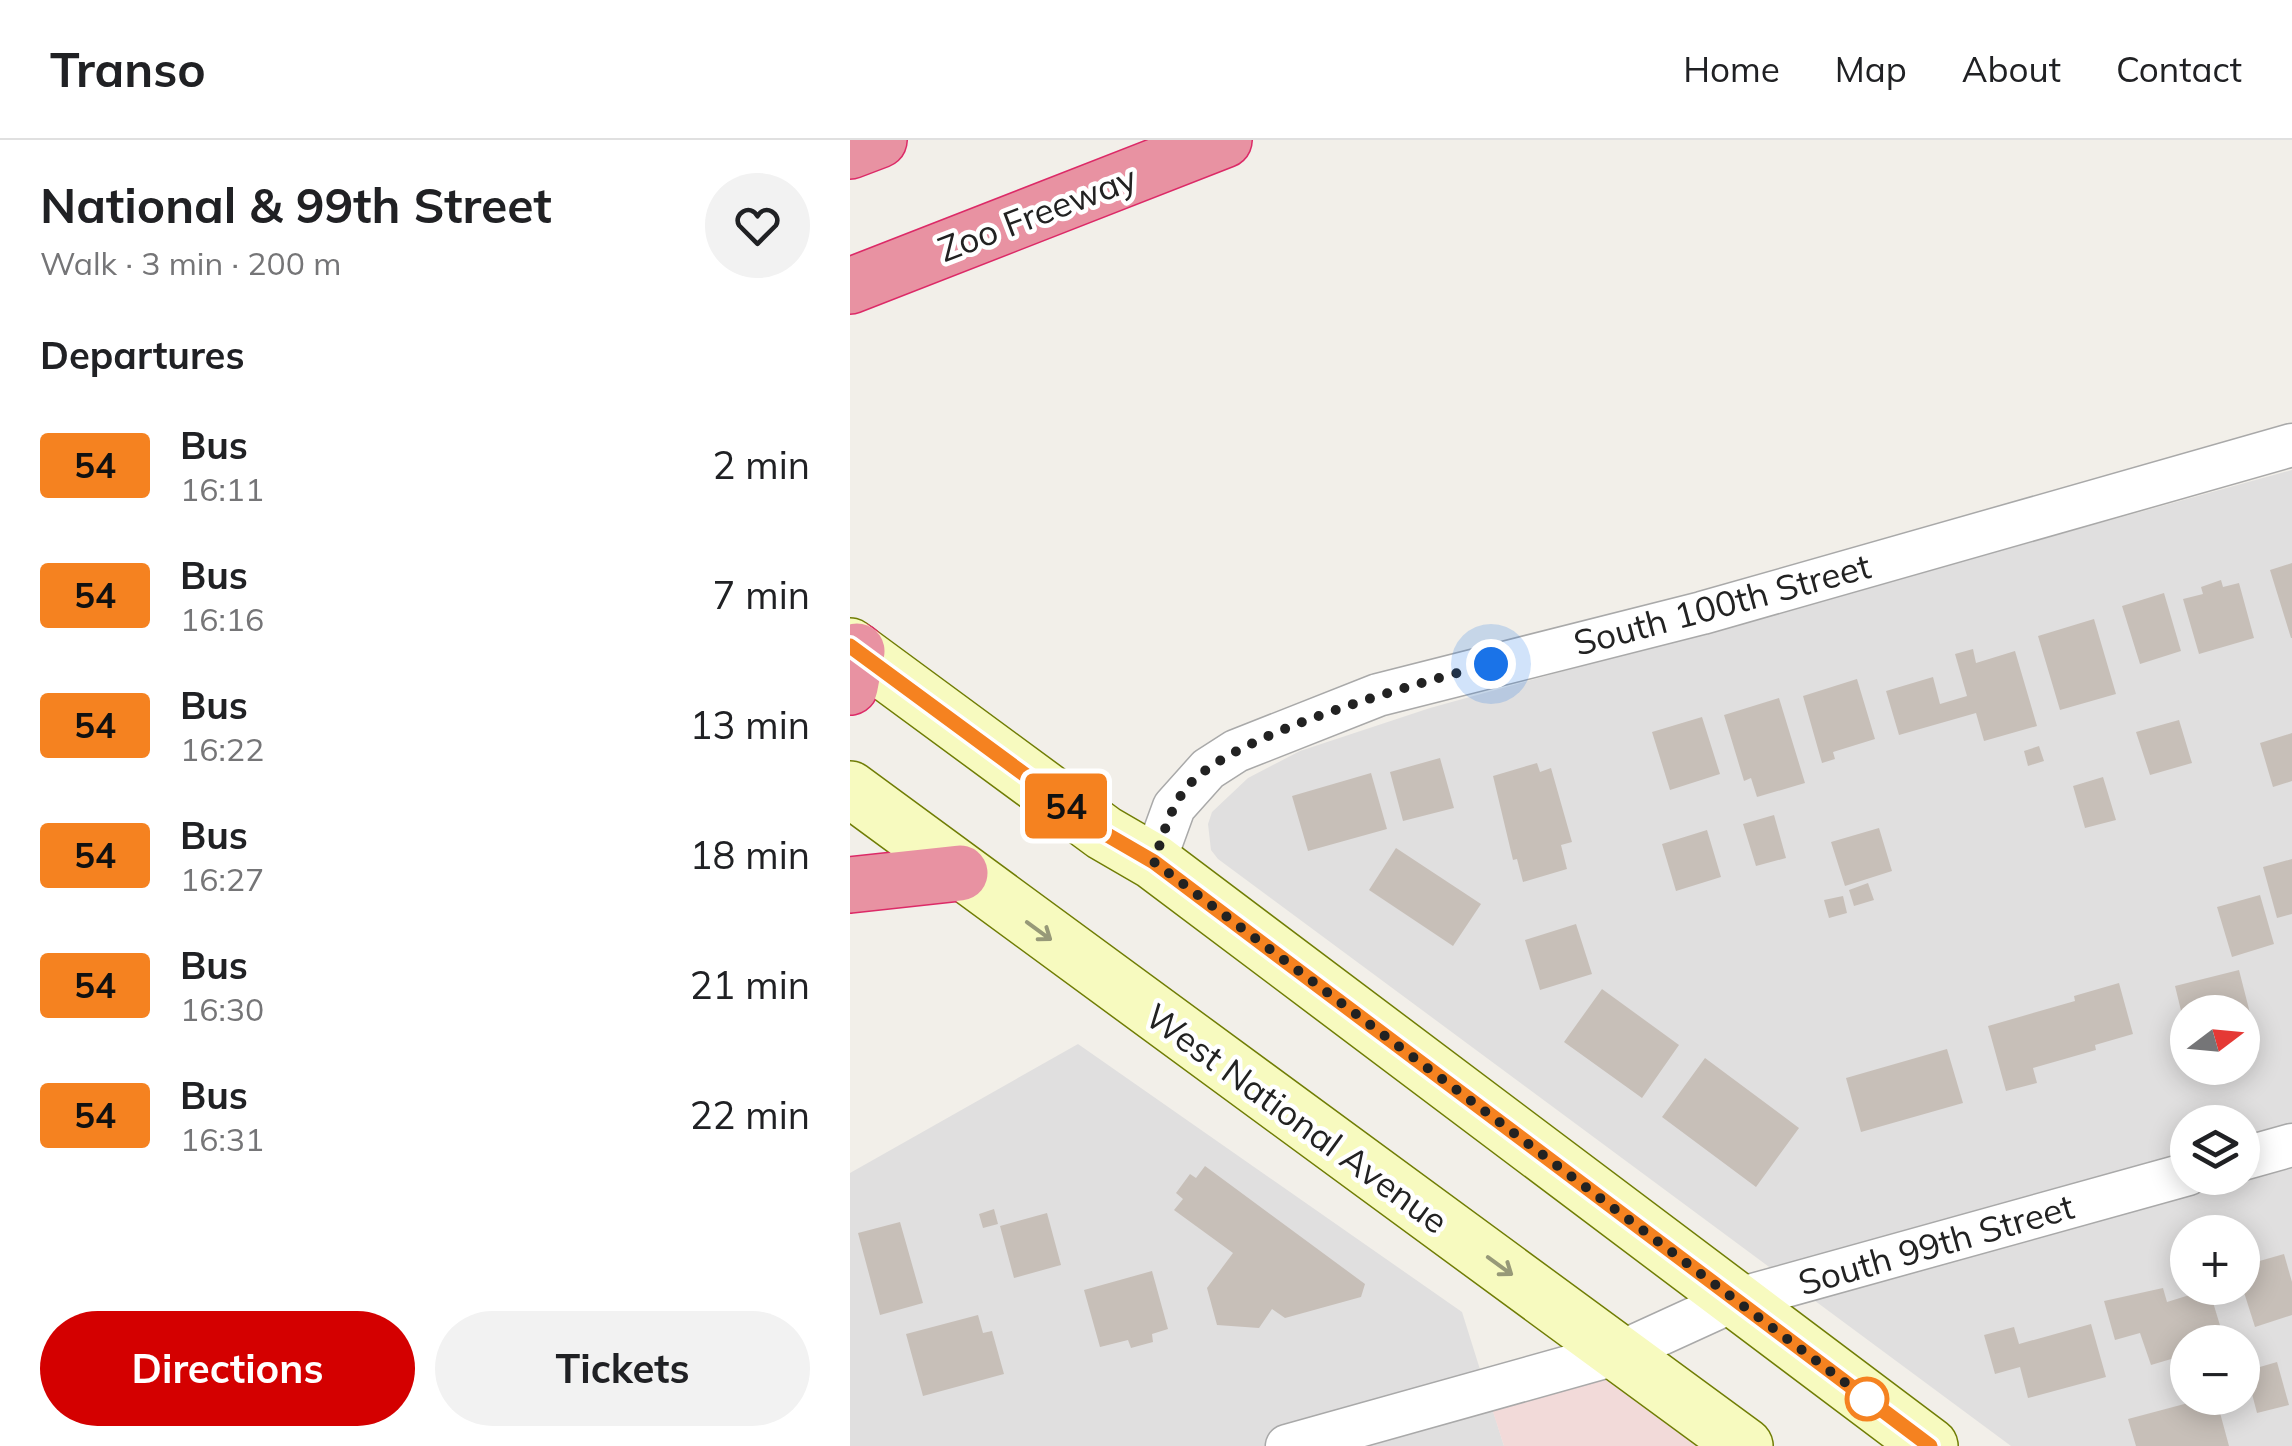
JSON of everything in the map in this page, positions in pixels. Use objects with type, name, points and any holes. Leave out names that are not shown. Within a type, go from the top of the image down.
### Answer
[{"type":"highway","points":[[850,152],[879,140]]},
{"type":"highway","name":"Zoo Freeway","points":[[850,286],[1224,140]]},
{"type":"highway","points":[[850,884],[960,873]]},
{"type":"main road","points":[[852,661],[1104,833],[1154,862],[1930,1446]]},
{"type":"main road","name":"West National Avenue","points":[[850,789],[1745,1446]]},
{"type":"street","name":"South 100th Street","points":[[1154,862],[1174,807],[1208,768],[1236,751],[1378,694],[1702,613],[2292,445]]},
{"type":"street","points":[[2260,1154],[2292,1145]]},
{"type":"street","name":"South 99th Street","points":[[1287,1446],[1619,1353],[1736,1300],[2170,1179]]},
{"type":"shaded area","points":[[2292,470],[2292,1446],[2011,1446],[1218,859],[1211,850],[1208,824],[1212,812],[1248,778],[1300,751],[1430,708]]},
{"type":"shaded area","points":[[1078,1044],[1462,1312],[1504,1446],[850,1446],[850,1173]]},
{"type":"shaded area","points":[[1619,1353],[1745,1446],[1504,1446],[1486,1390]]},
{"type":"building","points":[[2292,563],[2292,638],[2291,638],[2270,570]]},
{"type":"building","points":[[2221,580],[2223,587],[2239,583],[2254,638],[2199,654],[2183,599],[2203,594],[2201,587]]},
{"type":"building","points":[[2164,593],[2181,651],[2140,664],[2122,606]]},
{"type":"building","points":[[2094,619],[2116,694],[2060,710],[2038,636]]},
{"type":"building","points":[[1973,649],[1976,663],[2015,651],[2037,726],[1984,741],[1976,713],[1899,735],[1886,691],[1933,677],[1940,704],[1967,696],[1955,654]]},
{"type":"building","points":[[1857,679],[1875,739],[1833,752],[1835,759],[1822,763],[1803,696]]},
{"type":"building","points":[[1779,698],[1805,783],[1757,797],[1751,778],[1744,781],[1724,715]]},
{"type":"building","points":[[1702,717],[1720,774],[1670,790],[1652,732]]},
{"type":"building","points":[[2179,720],[2192,763],[2150,775],[2136,732]]},
{"type":"building","points":[[2292,733],[2292,781],[2273,787],[2260,743]]},
{"type":"building","points":[[2039,746],[2044,761],[2028,766],[2024,751]]},
{"type":"building","points":[[1440,758],[1454,808],[1403,821],[1390,772]]},
{"type":"building","points":[[1537,763],[1540,772],[1551,768],[1572,842],[1561,845],[1567,869],[1523,882],[1517,859],[1513,860],[1493,776]]},
{"type":"building","points":[[1371,773],[1387,829],[1308,851],[1292,796]]},
{"type":"building","points":[[2103,777],[2116,820],[2085,828],[2073,786]]},
{"type":"building","points":[[1774,815],[1786,858],[1756,866],[1743,824]]},
{"type":"building","points":[[1879,828],[1892,871],[1845,886],[1831,842]]},
{"type":"building","points":[[1707,830],[1721,877],[1676,891],[1662,844]]},
{"type":"building","points":[[1396,848],[1481,904],[1453,946],[1369,890]]},
{"type":"building","points":[[2292,859],[2292,914],[2277,918],[2263,867]]},
{"type":"building","points":[[1868,883],[1874,900],[1854,906],[1849,890]]},
{"type":"building","points":[[2260,895],[2274,944],[2232,957],[2217,907]]},
{"type":"building","points":[[1843,896],[1847,913],[1829,918],[1824,900]]},
{"type":"building","points":[[1576,924],[1592,974],[1540,990],[1525,940]]},
{"type":"building","points":[[2239,970],[2245,995],[2177,995],[2175,986]]},
{"type":"building","points":[[2119,983],[2133,1034],[2095,1045],[2096,1050],[2033,1068],[2037,1083],[2006,1091],[1988,1026],[2075,1001],[2074,996]]},
{"type":"building","points":[[1602,989],[1679,1045],[1642,1098],[1564,1042]]},
{"type":"building","points":[[1947,1049],[1963,1103],[1861,1132],[1846,1078]]},
{"type":"building","points":[[1705,1058],[1799,1128],[1756,1187],[1662,1117]]},
{"type":"building","points":[[1205,1166],[1365,1284],[1361,1297],[1285,1318],[1272,1309],[1259,1328],[1217,1325],[1207,1288],[1233,1253],[1174,1210],[1183,1199],[1176,1193],[1190,1174],[1196,1178]]},
{"type":"building","points":[[994,1209],[998,1224],[983,1228],[979,1214]]},
{"type":"building","points":[[1047,1213],[1061,1265],[1014,1278],[1000,1226]]},
{"type":"building","points":[[900,1222],[923,1303],[880,1315],[858,1233]]},
{"type":"building","points":[[2284,1254],[2292,1282],[2292,1315],[2260,1325],[2254,1325],[2248,1305],[2260,1305],[2260,1261]]},
{"type":"building","points":[[1152,1271],[1168,1329],[1152,1334],[1153,1342],[1131,1348],[1128,1340],[1100,1347],[1084,1290]]},
{"type":"building","points":[[2163,1288],[2170,1305],[2214,1305],[2220,1325],[2170,1325],[2170,1359],[2151,1365],[2140,1333],[2115,1340],[2104,1301]]},
{"type":"building","points":[[978,1315],[983,1333],[992,1331],[1004,1374],[923,1396],[906,1334]]},
{"type":"building","points":[[2091,1324],[2106,1377],[2028,1398],[2020,1367],[1995,1374],[1984,1335],[2014,1327],[2019,1344]]},
{"type":"building","points":[[2277,1362],[2289,1405],[2260,1412],[2260,1367]]},
{"type":"building","points":[[2170,1408],[2170,1415],[2221,1415],[2229,1446],[2136,1446],[2128,1419]]},
{"type":"bus line","name":"54","points":[[850,646],[1104,833],[1154,862],[1930,1446]]},
{"type":"route","points":[[1491,664],[1378,694],[1236,751],[1189,785],[1174,807],[1154,862],[1867,1399]]}]
